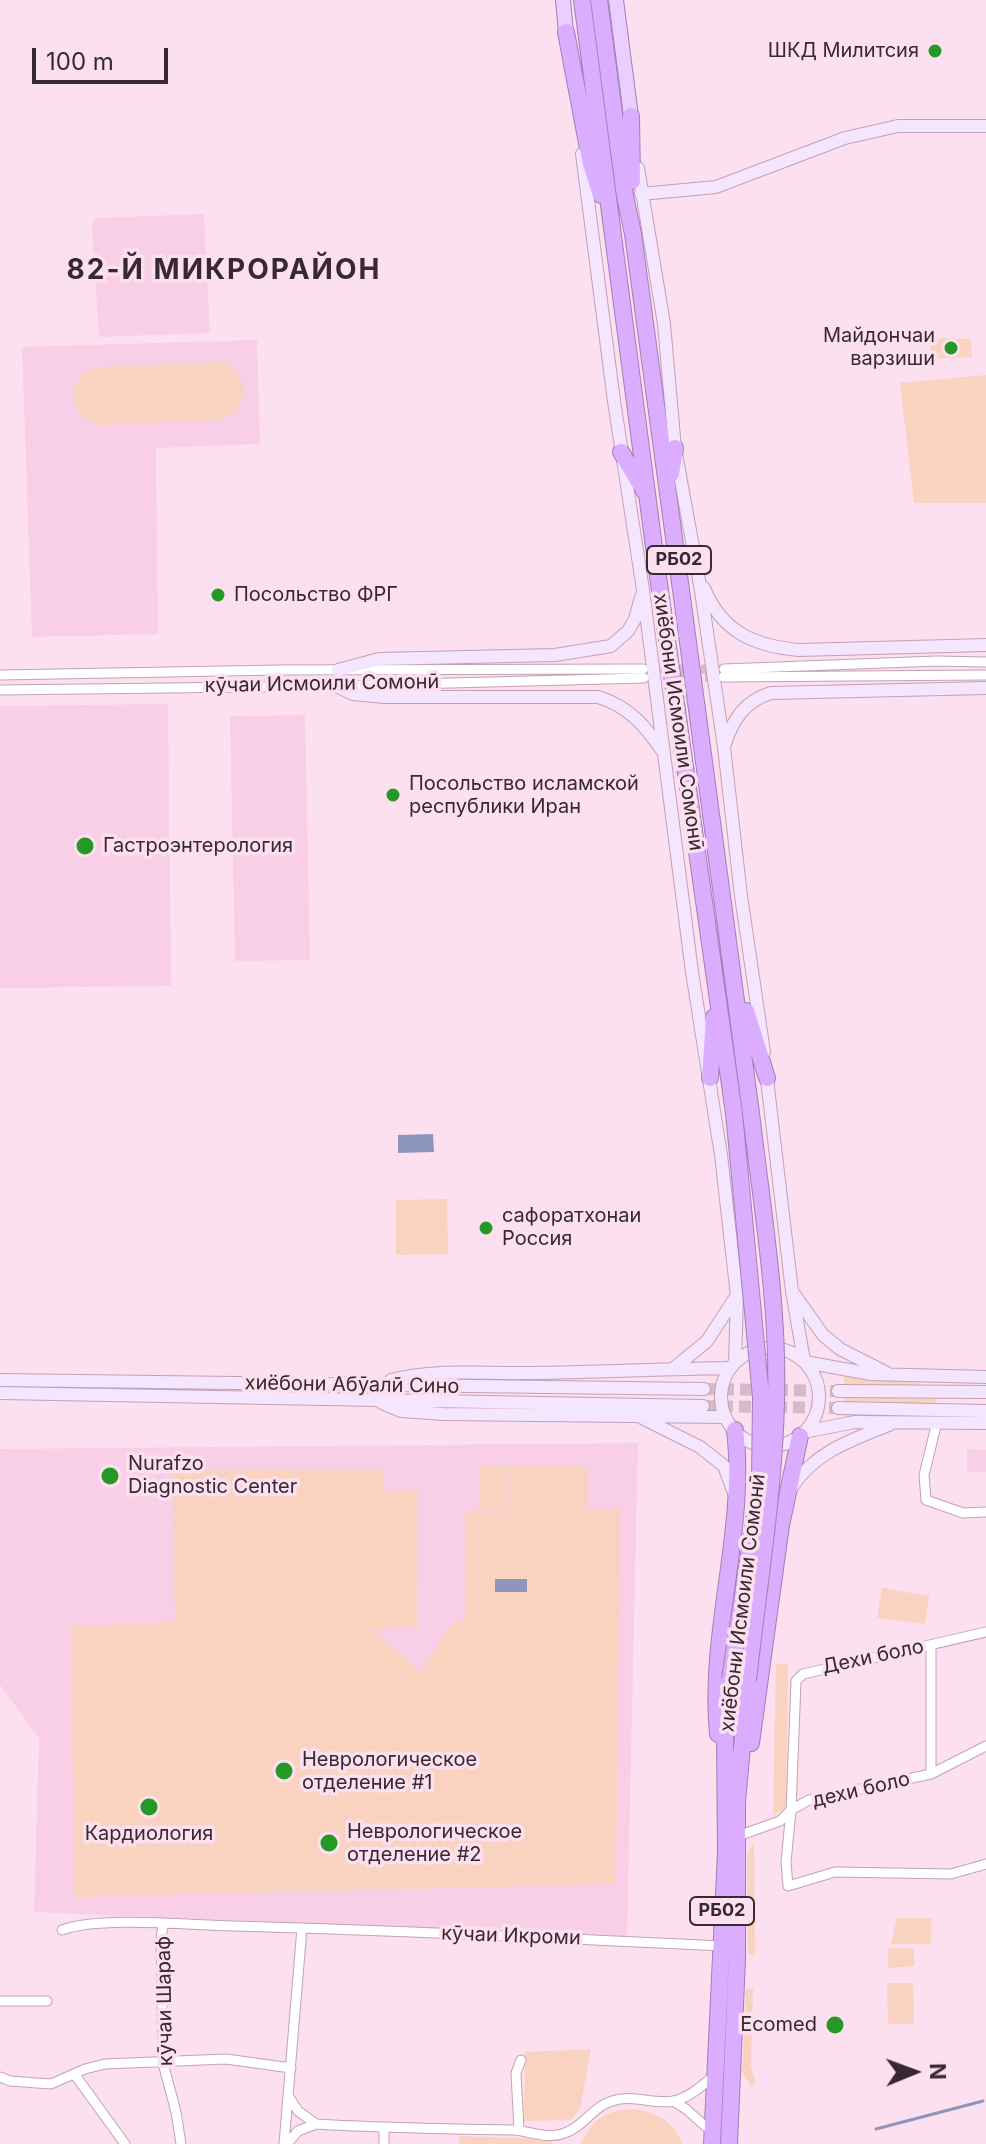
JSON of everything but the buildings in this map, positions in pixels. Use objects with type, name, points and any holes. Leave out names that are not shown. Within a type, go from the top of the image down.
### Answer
[{"type":"highway","name":"хиёбони Исмоили Сомонӣ","points":[[582,0],[695,849],[716,984],[743,1113]]},
{"type":"highway","name":"хиёбони Исмоили Сомонӣ","points":[[599,0],[681,570],[703,765],[733,973],[761,1397],[760,1483],[739,1680],[737,1959],[729,2144]]},
{"type":"highway","points":[[566,32],[591,164],[614,237]]},
{"type":"highway","points":[[631,116],[633,234]]},
{"type":"highway","points":[[668,496],[675,448]]},
{"type":"highway","points":[[621,452],[649,500]]},
{"type":"highway","points":[[733,973],[767,1078]]},
{"type":"highway","points":[[710,1078],[716,984]]},
{"type":"highway","name":"РБ02","points":[[725,1779],[715,1703],[738,1466],[730,1424]]},
{"type":"highway","name":"РБ02","points":[[737,1815],[746,1780],[786,1497],[802,1434]]},
{"type":"highway","name":"хиёбони Исмоили Сомонӣ","points":[[712,2138],[726,1853],[725,1739],[739,1680]]},
{"type":"main road","points":[[372,1400],[401,1411],[443,1414],[637,1416],[730,1424],[721,1392],[733,1365],[737,1296],[643,590],[621,452],[563,0]]},
{"type":"main road","points":[[616,0],[641,194],[664,324],[675,448],[724,747],[792,1291],[804,1362]]},
{"type":"main road","points":[[641,194],[716,187],[845,138],[898,126],[986,126]]},
{"type":"main road","points":[[697,570],[706,594],[729,627],[750,640],[772,648],[986,645]]},
{"type":"main road","points":[[338,670],[379,659],[555,655],[611,646],[619,641],[635,619],[643,590]]},
{"type":"main road","points":[[336,686],[353,694],[385,697],[598,697],[615,702],[636,717],[665,755]]},
{"type":"main road","points":[[724,747],[731,725],[745,706],[771,693],[986,688]]},
{"type":"main road","points":[[792,1291],[823,1335],[840,1349],[891,1375]]},
{"type":"main road","points":[[673,1369],[707,1341],[737,1296]]},
{"type":"main road","points":[[373,1385],[413,1374],[446,1372],[530,1373],[733,1365],[756,1349],[769,1347],[793,1353],[804,1362],[818,1385],[817,1410],[802,1434]]},
{"type":"main road","points":[[804,1362],[847,1371],[891,1375],[986,1377]]},
{"type":"main road","name":"хиёбони Абӯалӣ Сино","points":[[0,1380],[704,1389]]},
{"type":"main road","points":[[838,1391],[986,1392]]},
{"type":"main road","name":"хиёбони Абӯалӣ Сино","points":[[0,1393],[703,1406]]},
{"type":"main road","points":[[838,1408],[986,1411]]},
{"type":"main road","points":[[637,1416],[700,1447],[724,1466],[735,1497]]},
{"type":"main road","points":[[802,1434],[855,1422],[986,1423]]},
{"type":"main road","points":[[786,1497],[802,1473],[820,1456],[897,1422]]},
{"type":"main road","name":"хиёбони Исмоили Сомонӣ","points":[[730,1424],[746,1439],[759,1445],[773,1446],[802,1434]]},
{"type":"street","points":[[986,662],[864,664],[723,673],[866,677],[986,675]]},
{"type":"street","name":"кӯчаи Исмоили Сомонӣ","points":[[0,675],[462,669],[644,673],[336,686],[0,690]]},
{"type":"street","points":[[462,669],[462,681]]},
{"type":"street","points":[[183,672],[183,687]]},
{"type":"street","points":[[937,1422],[924,1475],[926,1500],[963,1513],[986,1512]]},
{"type":"street","name":"Дехи боло","points":[[791,1810],[796,1681],[803,1674],[986,1632]]},
{"type":"street","points":[[931,1645],[931,1774]]},
{"type":"street","name":"дехи боло","points":[[738,1836],[780,1821],[791,1810],[809,1800],[931,1774],[986,1746]]},
{"type":"street","points":[[791,1810],[786,1862],[788,1886],[835,1872],[951,1874],[986,1864]]},
{"type":"street","points":[[62,1930],[86,1924],[163,1924]]},
{"type":"street","name":"кӯчаи Шараф","points":[[181,2144],[163,2063],[163,1924],[302,1928]]},
{"type":"street","points":[[286,2144],[302,1928]]},
{"type":"street","name":"кӯчаи Икроми","points":[[302,1928],[721,1946]]},
{"type":"street","points":[[0,2001],[47,2001]]},
{"type":"street","points":[[0,2077],[10,2081],[51,2084],[105,2064],[226,2059],[291,2068]]},
{"type":"street","points":[[519,2130],[516,2073],[521,2060]]},
{"type":"street","points":[[75,2075],[125,2144]]},
{"type":"street","points":[[286,2144],[298,2131],[316,2124],[519,2130],[553,2136],[564,2134],[586,2122],[600,2107],[613,2100],[673,2101],[689,2094],[715,2075]]},
{"type":"street","points":[[289,2097],[298,2111],[316,2124]]},
{"type":"street","points":[[673,2101],[693,2114],[712,2138]]},
{"type":"street","points":[[384,2128],[384,2144]]},
{"type":"shaded area","points":[[204,214],[210,333],[99,337],[92,228],[95,218]]},
{"type":"shaded area","name":"Майдончаи варзиши","points":[[930,338],[971,339],[972,357],[931,359]]},
{"type":"shaded area","points":[[257,340],[260,444],[156,448],[158,634],[32,637],[22,347]]},
{"type":"shaded area","points":[[220,362],[238,374],[244,390],[238,407],[221,420],[99,425],[88,420],[75,405],[75,388],[80,379],[98,367]]},
{"type":"shaded area","points":[[986,375],[986,503],[914,503],[900,383]]},
{"type":"shaded area","name":"Гастроэнтерология","points":[[168,704],[171,986],[0,988],[0,706]]},
{"type":"shaded area","points":[[305,715],[310,960],[235,961],[230,716]]},
{"type":"shaded area","points":[[447,1199],[448,1254],[396,1255],[396,1200]]},
{"type":"shaded area","points":[[844,1369],[911,1371],[920,1385],[935,1386],[938,1400],[905,1424],[886,1429],[845,1429]]},
{"type":"shaded area","points":[[638,1443],[627,1937],[34,1912],[39,1738],[0,1685],[0,1449]]},
{"type":"shaded area","points":[[967,1449],[986,1450],[986,1472],[967,1472]]},
{"type":"shaded area","points":[[479,1466],[506,1466],[506,1509],[479,1509]]},
{"type":"shaded area","points":[[508,1466],[588,1466],[588,1509],[620,1509],[616,1884],[74,1897],[71,1626],[175,1622],[172,1469],[383,1469],[384,1491],[418,1490],[417,1626],[374,1630],[420,1672],[453,1622],[465,1621],[466,1511],[580,1509],[508,1509]]},
{"type":"shaded area","points":[[882,1588],[929,1596],[925,1624],[877,1618]]},
{"type":"shaded area","points":[[776,1664],[788,1664],[786,1807],[773,1816]]},
{"type":"shaded area","points":[[754,1842],[755,1956],[748,1950],[747,1855]]},
{"type":"shaded area","points":[[897,1918],[931,1918],[931,1944],[891,1944]]},
{"type":"shaded area","points":[[888,1948],[914,1948],[914,1966],[888,1968]]},
{"type":"shaded area","points":[[887,1983],[913,1983],[914,2024],[888,2024]]},
{"type":"shaded area","points":[[746,1989],[753,1989],[751,2067],[755,2080],[752,2088],[742,2072]]},
{"type":"shaded area","points":[[591,2049],[580,2109],[571,2120],[524,2121],[525,2052]]},
{"type":"shaded area","points":[[635,2109],[651,2113],[670,2124],[682,2144],[581,2144],[602,2117],[616,2111]]},
{"type":"shaded area","points":[[459,2136],[552,2139],[552,2144],[459,2144]]},
{"type":"water","points":[[433,1134],[434,1152],[398,1153],[398,1135]]},
{"type":"water","points":[[495,1579],[527,1579],[527,1592],[495,1592]]},
{"type":"waterway","points":[[876,2129],[983,2101]]},
{"type":"tunnel","points":[[647,669],[716,669]]},
{"type":"tunnel","points":[[651,678],[717,677]]},
{"type":"tunnel","points":[[704,1389],[838,1391]]},
{"type":"tunnel","points":[[703,1406],[838,1408]]},
{"type":"place","name":"ШКД Милитсия","points":[[935,51]]},
{"type":"place","name":"Майдончаи варзиши","points":[[951,348]]},
{"type":"place","name":"Посольство ФРГ","points":[[218,595]]},
{"type":"place","name":"Посольство исламской республики Иран","points":[[393,795]]},
{"type":"place","name":"Гастроэнтерология","points":[[85,846]]},
{"type":"place","name":"сафоратхонаи Россия","points":[[486,1228]]},
{"type":"place","name":"Nurafzo Diagnostic Center","points":[[110,1476]]},
{"type":"place","name":"Неврологическое отделение #1","points":[[284,1771]]},
{"type":"place","name":"Кардиология","points":[[149,1807]]},
{"type":"place","name":"Неврологическое отделение #2","points":[[329,1843]]},
{"type":"place","name":"Ecomed","points":[[835,2025]]},
{"type":"district","name":"82-Й МИКРОРАЙОН","points":[[224,271]]}]
